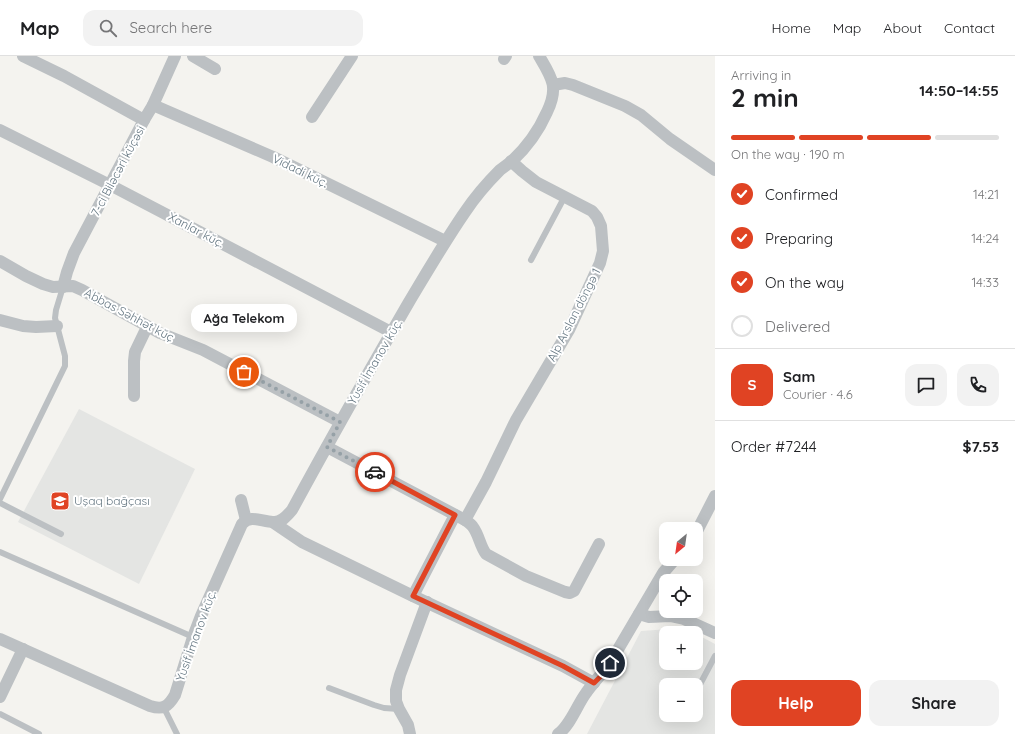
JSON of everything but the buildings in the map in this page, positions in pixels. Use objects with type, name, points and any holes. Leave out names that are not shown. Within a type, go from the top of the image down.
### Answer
[{"type":"street","points":[[23,56],[64,76],[144,120]]},
{"type":"street","name":"7-ci Biləcəri küçəsi","points":[[63,287],[66,272],[74,253],[144,120],[154,105],[175,56]]},
{"type":"street","points":[[193,56],[215,69]]},
{"type":"street","points":[[312,117],[352,56]]},
{"type":"street","points":[[539,56],[550,74],[553,85],[573,85],[625,106],[641,115],[670,139],[715,170]]},
{"type":"street","name":"Yusif İmanov küç.","points":[[274,523],[286,517],[292,510],[340,422],[445,241],[476,197],[501,169],[512,161],[535,133],[547,112],[552,99],[553,85]]},
{"type":"street","name":"Vidadi küç.","points":[[154,105],[273,157],[445,241]]},
{"type":"street","name":"Xanlar küç.","points":[[0,130],[392,332]]},
{"type":"street","name":"Alp Arslan döngə 1","points":[[413,596],[460,517],[486,482],[516,420],[569,330],[600,263],[603,251],[601,226],[597,217],[592,211],[536,182],[512,161]]},
{"type":"street","name":"Abbas Səhhət küç","points":[[0,261],[43,284],[53,287],[73,286],[82,290],[160,334],[203,350],[340,422]]},
{"type":"street","points":[[0,320],[36,328],[57,326]]},
{"type":"street","points":[[134,396],[135,352],[147,327]]},
{"type":"street","points":[[327,447],[460,517],[472,525],[486,554],[526,576],[565,592],[570,593],[574,590],[599,544]]},
{"type":"street","points":[[702,522],[715,498]]},
{"type":"street","points":[[240,500],[246,520],[252,519],[274,523],[302,542],[563,666],[594,683]]},
{"type":"street","name":"Yusif İmanov küç.","points":[[164,708],[170,703],[175,695],[193,637],[206,603],[240,529],[246,520]]},
{"type":"street","points":[[561,733],[586,693],[602,675],[610,663],[663,573],[669,566]]},
{"type":"street","points":[[410,734],[408,726],[396,701],[396,690],[427,602]]},
{"type":"street","points":[[639,614],[649,617],[670,616],[684,619],[715,633]]},
{"type":"street","points":[[0,639],[150,706],[164,708]]},
{"type":"street","points":[[0,697],[23,649]]},
{"type":"lane","points":[[531,260],[565,196]]},
{"type":"lane","points":[[0,499],[65,366],[55,318],[63,287]]},
{"type":"lane","points":[[0,503],[61,534]]},
{"type":"lane","points":[[0,552],[193,637]]},
{"type":"lane","points":[[703,679],[715,656]]},
{"type":"lane","points":[[329,688],[374,706],[399,710]]},
{"type":"lane","points":[[164,708],[177,734]]},
{"type":"lane","points":[[0,714],[39,734]]},
{"type":"shaded area","points":[[79,409],[195,469],[139,584],[18,522]]},
{"type":"shaded area","points":[[659,630],[659,670],[703,670],[703,638],[715,644],[715,734],[587,734],[641,631]]},
{"type":"way so far","points":[[244,372],[340,422],[327,447],[375,472]]},
{"type":"place","name":"Ağa Telekom","points":[[244,372]]},
{"type":"place","name":"Uşaq bağçası","points":[[60,501]]},
{"type":"route","points":[[375,472],[455,515],[413,596],[563,666],[594,683],[602,675],[610,663]]}]
